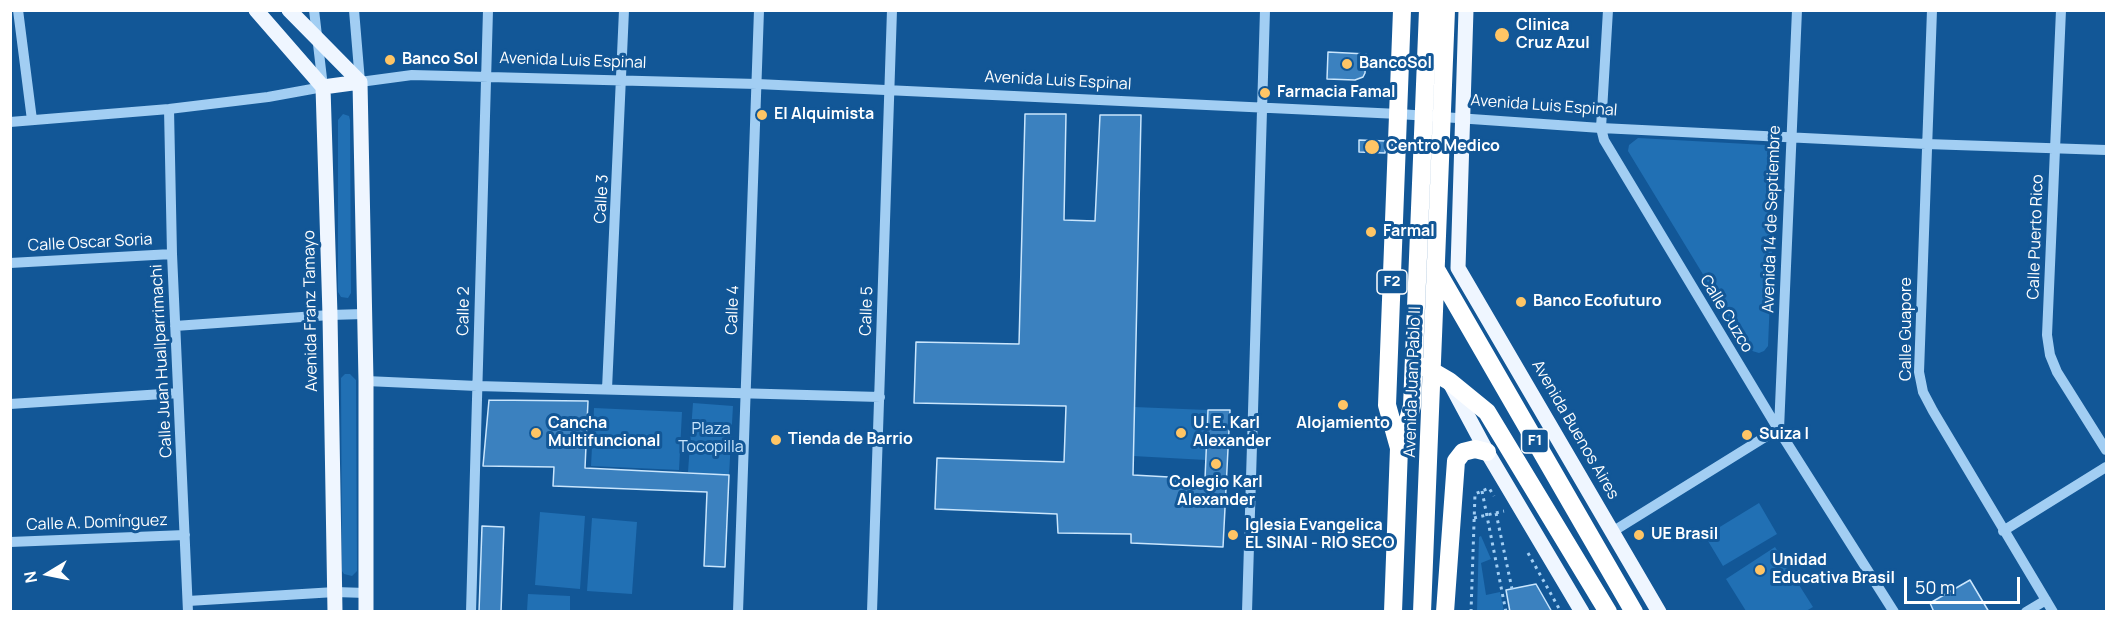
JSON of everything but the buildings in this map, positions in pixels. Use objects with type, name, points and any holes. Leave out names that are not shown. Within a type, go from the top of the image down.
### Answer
[{"type":"highway","name":"Avenida Juan Pablo II","points":[[1392,612],[1399,448],[1388,405],[1402,10]]},
{"type":"highway","name":"F2","points":[[1399,448],[1412,406],[1423,146],[1434,85],[1428,10]]},
{"type":"highway","name":"Avenida Juan Pablo II","points":[[1422,612],[1441,147],[1434,85],[1446,10]]},
{"type":"highway","name":"F1","points":[[1437,271],[1634,612]]},
{"type":"highway","name":"F1","points":[[1414,361],[1449,381],[1487,412],[1608,612]]},
{"type":"highway","points":[[1445,612],[1456,460],[1463,452],[1475,449],[1487,452]]},
{"type":"main road","points":[[256,10],[323,87]]},
{"type":"main road","points":[[290,10],[303,10]]},
{"type":"main road","points":[[290,10],[360,82],[366,381],[366,612]]},
{"type":"main road","points":[[1463,118],[1466,10]]},
{"type":"main road","name":"Avenida Luis Espinal","points":[[323,87],[360,82]]},
{"type":"main road","name":"Avenida Franz Tamayo","points":[[323,87],[335,612]]},
{"type":"main road","name":"Avenida Buenos Aires","points":[[1463,118],[1458,268],[1659,612]]},
{"type":"main road","points":[[1449,381],[1487,452],[1582,612]]},
{"type":"street","points":[[18,10],[32,120]]},
{"type":"street","name":"Avenida Franz Tamayo","points":[[314,10],[323,87]]},
{"type":"street","points":[[354,10],[360,82]]},
{"type":"street","name":"Calle 2","points":[[471,612],[488,10]]},
{"type":"street","name":"Calle 3","points":[[608,389],[624,10]]},
{"type":"street","name":"Calle 4","points":[[738,612],[759,10]]},
{"type":"street","name":"Calle 5","points":[[872,612],[892,10]]},
{"type":"street","points":[[1247,612],[1265,10]]},
{"type":"street","name":"Calle Cuzco","points":[[1608,10],[1601,128],[1604,140],[1779,429],[1894,612]]},
{"type":"street","name":"Avenida 14 de Septiembre","points":[[1779,429],[1797,10]]},
{"type":"street","name":"Calle Guapore","points":[[1932,10],[1919,372],[1923,392],[2003,531],[2053,612]]},
{"type":"street","name":"Calle Puerto Rico","points":[[2061,10],[2047,335],[2050,356],[2057,372],[2106,450]]},
{"type":"street","name":"Avenida Luis Espinal","points":[[360,82],[412,75],[485,75],[622,82],[757,84],[1399,114],[1790,138],[2106,150]]},
{"type":"street","name":"Avenida Luis Espinal","points":[[10,122],[169,109],[268,97],[323,87]]},
{"type":"street","name":"Calle Juan Huallparrimachi","points":[[169,109],[172,254],[188,606]]},
{"type":"street","name":"Calle Oscar Soria","points":[[10,263],[172,254]]},
{"type":"street","points":[[175,326],[364,314]]},
{"type":"street","points":[[366,381],[880,397]]},
{"type":"street","points":[[10,404],[178,393]]},
{"type":"street","points":[[1612,532],[1779,429]]},
{"type":"street","points":[[2003,531],[2106,467]]},
{"type":"street","name":"Calle A. Domínguez","points":[[10,542],[185,535]]},
{"type":"street","points":[[188,606],[335,592],[366,593]]},
{"type":"street","points":[[2026,612],[2046,600]]},
{"type":"path","points":[[1471,612],[1474,518],[1475,494],[1489,488],[1504,511],[1474,518]]},
{"type":"path","points":[[1482,492],[1506,612]]},
{"type":"path","points":[[1496,513],[1512,589]]},
{"type":"path","points":[[1526,551],[1561,612]]},
{"type":"green space","points":[[343,114],[349,116],[350,120],[351,293],[348,298],[341,297],[338,292],[338,120]]},
{"type":"green space","points":[[1638,138],[1766,145],[1773,149],[1776,155],[1768,346],[1764,351],[1759,353],[1749,350],[1628,151],[1629,145]]},
{"type":"green space","points":[[345,374],[350,374],[356,380],[357,571],[352,576],[342,571],[341,378]]},
{"type":"green space","name":"Plaza Tocopilla","points":[[693,403],[733,406],[729,475],[688,472]]},
{"type":"green space","points":[[1134,407],[1208,410],[1206,460],[1133,456]]},
{"type":"green space","points":[[594,408],[682,412],[679,470],[591,466]]},
{"type":"green space","points":[[1759,503],[1777,534],[1723,566],[1705,536]]},
{"type":"green space","points":[[540,512],[585,516],[580,589],[535,585]]},
{"type":"green space","points":[[592,518],[637,522],[632,594],[587,591]]},
{"type":"green space","points":[[1481,536],[1491,559],[1481,563],[1486,595],[1500,592],[1504,611],[1477,611],[1479,537]]},
{"type":"green space","points":[[1775,547],[1813,607],[1806,611],[1746,611],[1726,579]]},
{"type":"green space","points":[[528,594],[570,596],[570,611],[527,611]]},
{"type":"place","name":"Clinica Cruz Azul","points":[[1502,35]]},
{"type":"place","name":"Banco Sol","points":[[390,60]]},
{"type":"place","name":"BancoSol","points":[[1347,64]]},
{"type":"place","name":"Farmacia Famal","points":[[1265,93]]},
{"type":"place","name":"El Alquimista","points":[[762,115]]},
{"type":"place","name":"Centro Medico","points":[[1372,147]]},
{"type":"place","name":"Farmal","points":[[1371,232]]},
{"type":"place","name":"Banco Ecofuturo","points":[[1521,302]]},
{"type":"place","name":"Alojamiento","points":[[1343,405]]},
{"type":"place","name":"Cancha Multifuncional","points":[[536,433]]},
{"type":"place","name":"U. E. Karl Alexander","points":[[1181,433]]},
{"type":"place","name":"Suiza I","points":[[1747,435]]},
{"type":"place","name":"Tienda de Barrio","points":[[776,440]]},
{"type":"place","name":"Colegio Karl Alexander","points":[[1216,464]]},
{"type":"place","name":"Iglesia Evangelica EL SINAI - RIO SECO","points":[[1233,535]]},
{"type":"place","name":"UE Brasil","points":[[1639,535]]},
{"type":"place","name":"Unidad Educativa Brasil","points":[[1760,570]]}]
